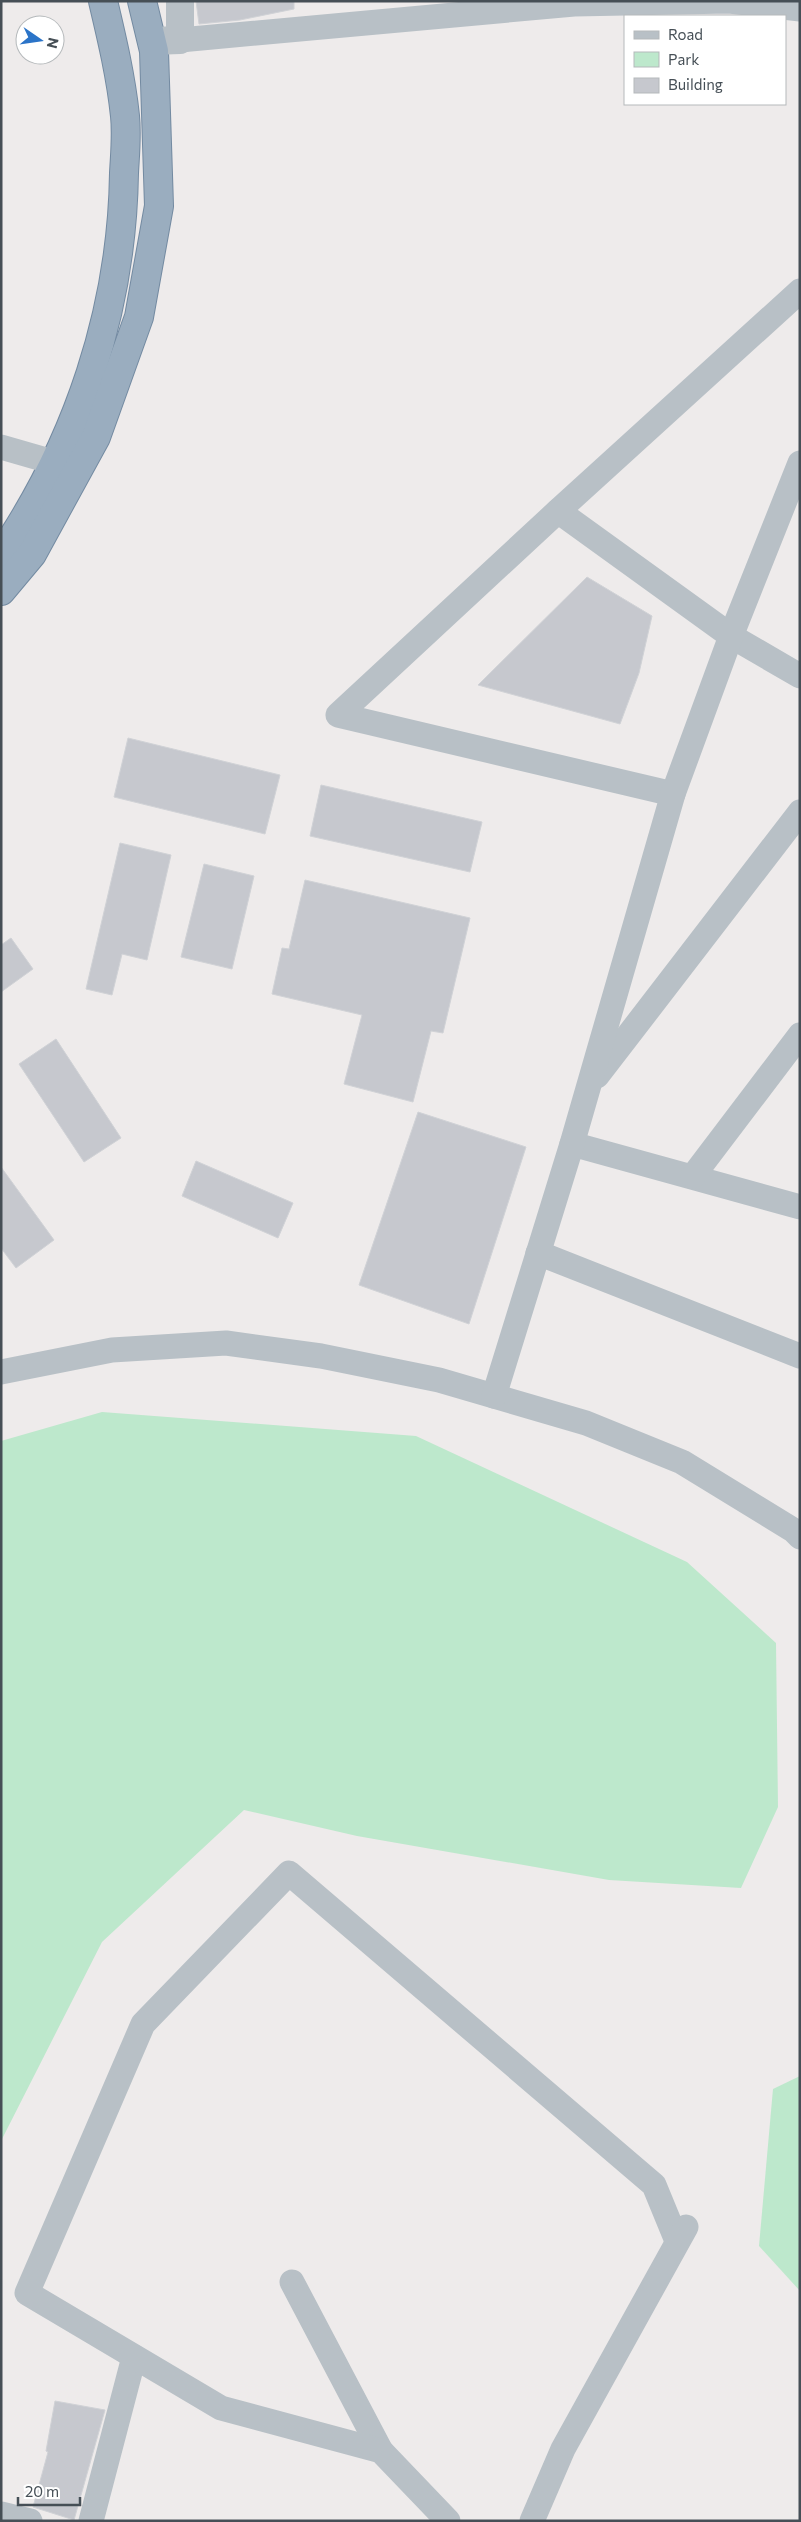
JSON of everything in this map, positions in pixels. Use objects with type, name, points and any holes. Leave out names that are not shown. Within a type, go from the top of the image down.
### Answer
[{"type":"highway","points":[[1,556],[26,518],[86,389],[106,327],[118,266],[124,190],[125,118],[117,59],[103,1]]},
{"type":"highway","points":[[1,591],[32,554],[96,437],[139,317],[159,206],[158,131],[152,42],[142,1]]},
{"type":"street","points":[[180,1],[180,40]]},
{"type":"street","points":[[152,42],[574,3],[729,1],[800,8]]},
{"type":"street","points":[[673,794],[338,715],[558,511],[800,291]]},
{"type":"street","points":[[1,447],[53,462]]},
{"type":"street","points":[[494,1396],[572,1144],[673,794],[800,462]]},
{"type":"street","points":[[558,511],[732,636],[800,676]]},
{"type":"street","points":[[588,1089],[800,812]]},
{"type":"street","points":[[694,1176],[797,1042]]},
{"type":"street","points":[[572,1144],[694,1176],[800,1207]]},
{"type":"street","points":[[538,1253],[800,1356]]},
{"type":"street","points":[[1,1372],[112,1350],[226,1343],[330,1358],[439,1380],[586,1423],[682,1462],[793,1530],[800,1537]]},
{"type":"street","points":[[380,2451],[220,2408],[27,2293],[143,2024],[289,1873],[654,2185],[682,2233],[563,2449],[532,2521]]},
{"type":"street","points":[[292,2282],[380,2451],[448,2521]]},
{"type":"street","points":[[91,2521],[134,2357]]},
{"type":"street","points":[[1,2514],[30,2521]]},
{"type":"green space","points":[[102,1412],[416,1436],[687,1562],[776,1643],[778,1807],[741,1888],[609,1880],[357,1836],[244,1810],[102,1942],[1,2141],[1,1441]]},
{"type":"green space","points":[[800,2076],[800,2291],[759,2246],[773,2089]]},
{"type":"building","points":[[196,1],[294,1],[294,9],[240,20],[199,24]]},
{"type":"building","points":[[587,577],[652,616],[639,673],[620,724],[478,685]]},
{"type":"building","points":[[128,738],[280,775],[265,834],[114,797]]},
{"type":"building","points":[[321,785],[482,822],[470,872],[310,836]]},
{"type":"building","points":[[120,843],[171,855],[147,960],[122,954],[112,995],[86,989]]},
{"type":"building","points":[[204,864],[254,876],[232,969],[181,957]]},
{"type":"building","points":[[305,880],[470,918],[443,1033],[431,1031],[413,1102],[344,1084],[362,1015],[272,994],[282,948],[289,949]]},
{"type":"building","points":[[11,938],[33,969],[1,992],[1,945]]},
{"type":"building","points":[[56,1039],[121,1138],[84,1162],[19,1064]]},
{"type":"building","points":[[418,1112],[526,1147],[469,1324],[359,1285]]},
{"type":"building","points":[[196,1161],[293,1203],[278,1238],[182,1196]]},
{"type":"building","points":[[1,1167],[54,1240],[16,1268],[1,1248]]},
{"type":"building","points":[[55,2401],[105,2410],[74,2520],[33,2507],[48,2452],[46,2451]]}]
